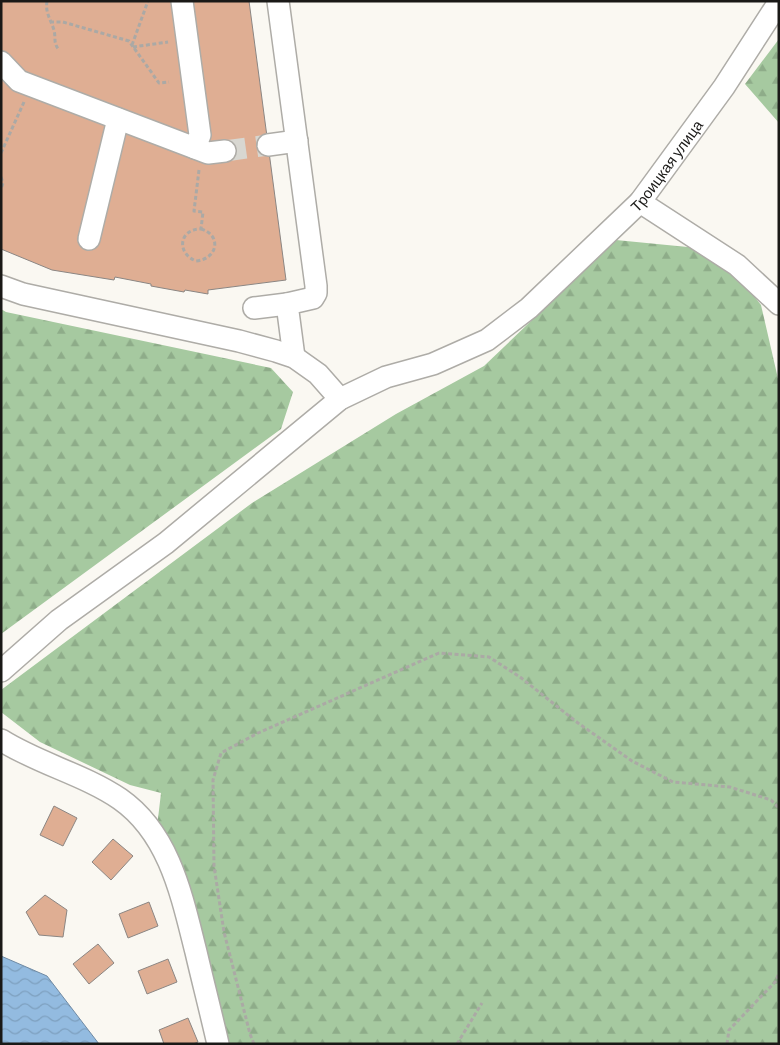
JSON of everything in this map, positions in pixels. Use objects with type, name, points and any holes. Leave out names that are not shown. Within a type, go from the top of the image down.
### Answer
[{"type":"street","points":[[182,1],[200,135],[197,158]]},
{"type":"street","points":[[254,308],[287,304],[313,298],[316,293],[278,1]]},
{"type":"street","name":"Троицкая улица","points":[[1,671],[59,620],[166,543],[340,399],[386,377],[433,364],[487,340],[529,308],[640,202],[724,87],[779,2]]},
{"type":"street","points":[[1,62],[19,81],[118,119],[197,158]]},
{"type":"street","points":[[89,239],[118,119]]},
{"type":"street","points":[[268,145],[297,141]]},
{"type":"street","points":[[197,158],[208,153],[225,151]]},
{"type":"street","points":[[640,202],[736,265],[779,304]]},
{"type":"street","points":[[1,286],[23,294],[239,341],[294,357],[318,374],[340,399]]},
{"type":"street","points":[[287,304],[294,357]]},
{"type":"street","points":[[1,740],[22,753],[76,775],[120,800],[146,823],[164,851],[177,881],[218,1044]]},
{"type":"path","points":[[48,1],[47,12],[54,29],[54,42],[59,50]]},
{"type":"path","points":[[133,46],[148,1]]},
{"type":"path","points":[[50,22],[63,22],[129,41],[159,83],[169,82]]},
{"type":"path","points":[[133,46],[169,42]]},
{"type":"path","points":[[1,153],[27,94]]},
{"type":"path","points":[[197,158],[194,211],[203,212],[201,228]]},
{"type":"path","points":[[1,177],[3,183],[1,189]]},
{"type":"path","points":[[201,228],[207,230],[211,235],[214,247],[208,257],[196,261],[185,254],[182,242],[184,236],[189,232],[201,228]]},
{"type":"path","points":[[254,1044],[224,932],[214,866],[213,780],[221,753],[258,733],[364,685],[440,653],[489,657],[520,677],[578,723],[632,761],[672,782],[730,787],[771,800],[779,808]]},
{"type":"path","points":[[727,1044],[729,1030],[776,981],[779,972]]},
{"type":"path","points":[[457,1044],[482,1003]]},
{"type":"green space","points":[[779,39],[779,123],[745,84]]},
{"type":"green space","points":[[616,240],[718,250],[761,305],[779,383],[779,1044],[228,1044],[157,827],[161,793],[130,785],[40,742],[1,712],[1,690],[252,503],[396,414],[484,366]]},
{"type":"green space","points":[[1,309],[6,312],[271,368],[293,392],[281,429],[1,634]]},
{"type":"water","points":[[1,956],[47,976],[99,1044],[1,1044]]},
{"type":"building","points":[[1,1],[249,1],[286,280],[208,290],[208,294],[185,290],[184,292],[115,277],[114,280],[52,270],[1,249]]},
{"type":"building","points":[[54,806],[77,818],[63,846],[40,835]]},
{"type":"building","points":[[113,839],[133,856],[111,880],[92,862]]},
{"type":"building","points":[[45,895],[67,910],[63,937],[39,935],[26,912]]},
{"type":"building","points":[[149,902],[158,926],[128,938],[119,914]]},
{"type":"building","points":[[98,944],[114,963],[89,984],[73,964]]},
{"type":"building","points":[[168,959],[177,982],[147,994],[138,971]]},
{"type":"building","points":[[188,1018],[198,1042],[193,1044],[164,1044],[159,1030]]},
{"type":"tunnel","points":[[225,151],[268,145]]}]
